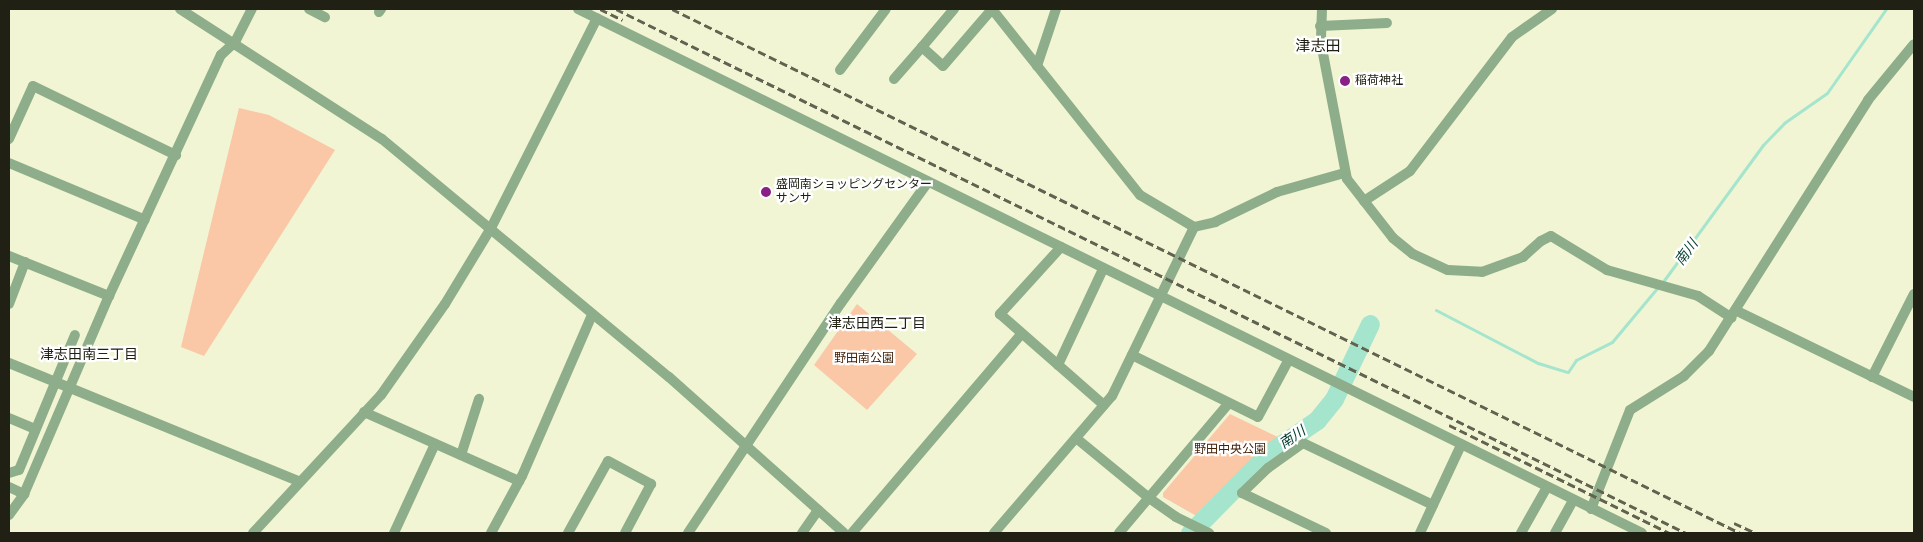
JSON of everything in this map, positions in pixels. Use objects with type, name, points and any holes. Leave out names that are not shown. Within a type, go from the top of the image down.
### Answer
[{"type":"street","points":[[180,9],[382,139],[748,446],[844,533]]},
{"type":"street","points":[[9,515],[24,494],[108,296],[176,155],[220,55],[234,42],[252,9]]},
{"type":"street","points":[[309,9],[325,17]]},
{"type":"street","points":[[578,9],[1346,390],[1642,533]]},
{"type":"street","points":[[840,70],[886,9]]},
{"type":"street","points":[[894,79],[954,9]]},
{"type":"street","points":[[922,47],[943,66],[992,9],[1140,195],[1194,227],[1215,222],[1277,192],[1344,173]]},
{"type":"street","points":[[1037,66],[1056,9]]},
{"type":"street","points":[[1322,9],[1320,26],[1344,173],[1393,238],[1413,254],[1448,270],[1482,272],[1523,257],[1541,240],[1551,236],[1607,270],[1698,296],[1914,397]]},
{"type":"street","points":[[1364,201],[1410,171],[1512,37],[1552,9]]},
{"type":"street","points":[[253,533],[364,412],[398,372],[445,304],[490,228],[597,18]]},
{"type":"street","points":[[1320,26],[1387,23]]},
{"type":"street","points":[[1591,509],[1630,410],[1697,365],[1734,314],[1868,100],[1914,44]]},
{"type":"street","points":[[9,139],[33,86],[176,155]]},
{"type":"street","points":[[9,163],[145,220]]},
{"type":"street","points":[[688,533],[748,446],[841,303],[928,182]]},
{"type":"street","points":[[996,533],[1104,405],[1132,355],[1194,227]]},
{"type":"street","points":[[1061,248],[1000,314],[1104,405]]},
{"type":"street","points":[[9,256],[108,296]]},
{"type":"street","points":[[9,304],[25,262]]},
{"type":"street","points":[[1058,364],[1103,269]]},
{"type":"street","points":[[1872,377],[1914,294]]},
{"type":"street","points":[[492,533],[519,481],[592,315]]},
{"type":"street","points":[[852,533],[1022,333]]},
{"type":"street","points":[[9,473],[20,470],[74,335]]},
{"type":"street","points":[[1132,355],[1258,417],[1288,361]]},
{"type":"street","points":[[9,363],[300,482]]},
{"type":"street","points":[[461,455],[479,399]]},
{"type":"street","points":[[1118,533],[1229,403]]},
{"type":"street","points":[[364,412],[519,481]]},
{"type":"street","points":[[9,418],[36,429]]},
{"type":"street","points":[[1076,438],[1148,498],[1176,517],[1207,533]]},
{"type":"street","points":[[1326,533],[1242,493],[1268,468],[1303,443],[1433,505]]},
{"type":"street","points":[[394,533],[435,444]]},
{"type":"street","points":[[1420,533],[1462,445]]},
{"type":"street","points":[[568,533],[608,461],[651,484],[624,533]]},
{"type":"street","points":[[1521,533],[1547,486]]},
{"type":"street","points":[[9,487],[24,494]]},
{"type":"street","points":[[1555,533],[1573,500]]},
{"type":"street","points":[[802,533],[818,510]]},
{"type":"green space","points":[[239,108],[269,115],[335,150],[204,356],[181,347]]},
{"type":"green space","name":"野田南公園","points":[[857,304],[917,354],[867,410],[814,365]]},
{"type":"green space","name":"野田中央公園","points":[[1230,414],[1282,439],[1258,456],[1200,518],[1163,497],[1163,493]]},
{"type":"waterway","name":"南川","points":[[1662,283],[1763,145],[1784,123],[1827,93],[1886,9]]},
{"type":"waterway","name":"南川","points":[[1436,310],[1538,363],[1568,372],[1576,360],[1612,342],[1658,287]]},
{"type":"waterway","name":"南川","points":[[1190,533],[1269,453],[1317,420],[1334,399],[1370,324]]},
{"type":"railway","points":[[600,9],[623,20]]},
{"type":"railway","points":[[616,9],[1686,533]]},
{"type":"railway","points":[[672,9],[1740,533]]},
{"type":"railway","points":[[1449,425],[1669,533]]},
{"type":"railway","points":[[1734,523],[1755,533]]},
{"type":"place","name":"稲荷神社","points":[[1345,81]]},
{"type":"place","name":"盛岡南ショッピングセンター サンサ","points":[[766,192]]},
{"type":"district","name":"津志田","points":[[1318,46]]},
{"type":"district","name":"津志田西二丁目","points":[[877,323]]},
{"type":"district","name":"津志田南三丁目","points":[[89,354]]}]
